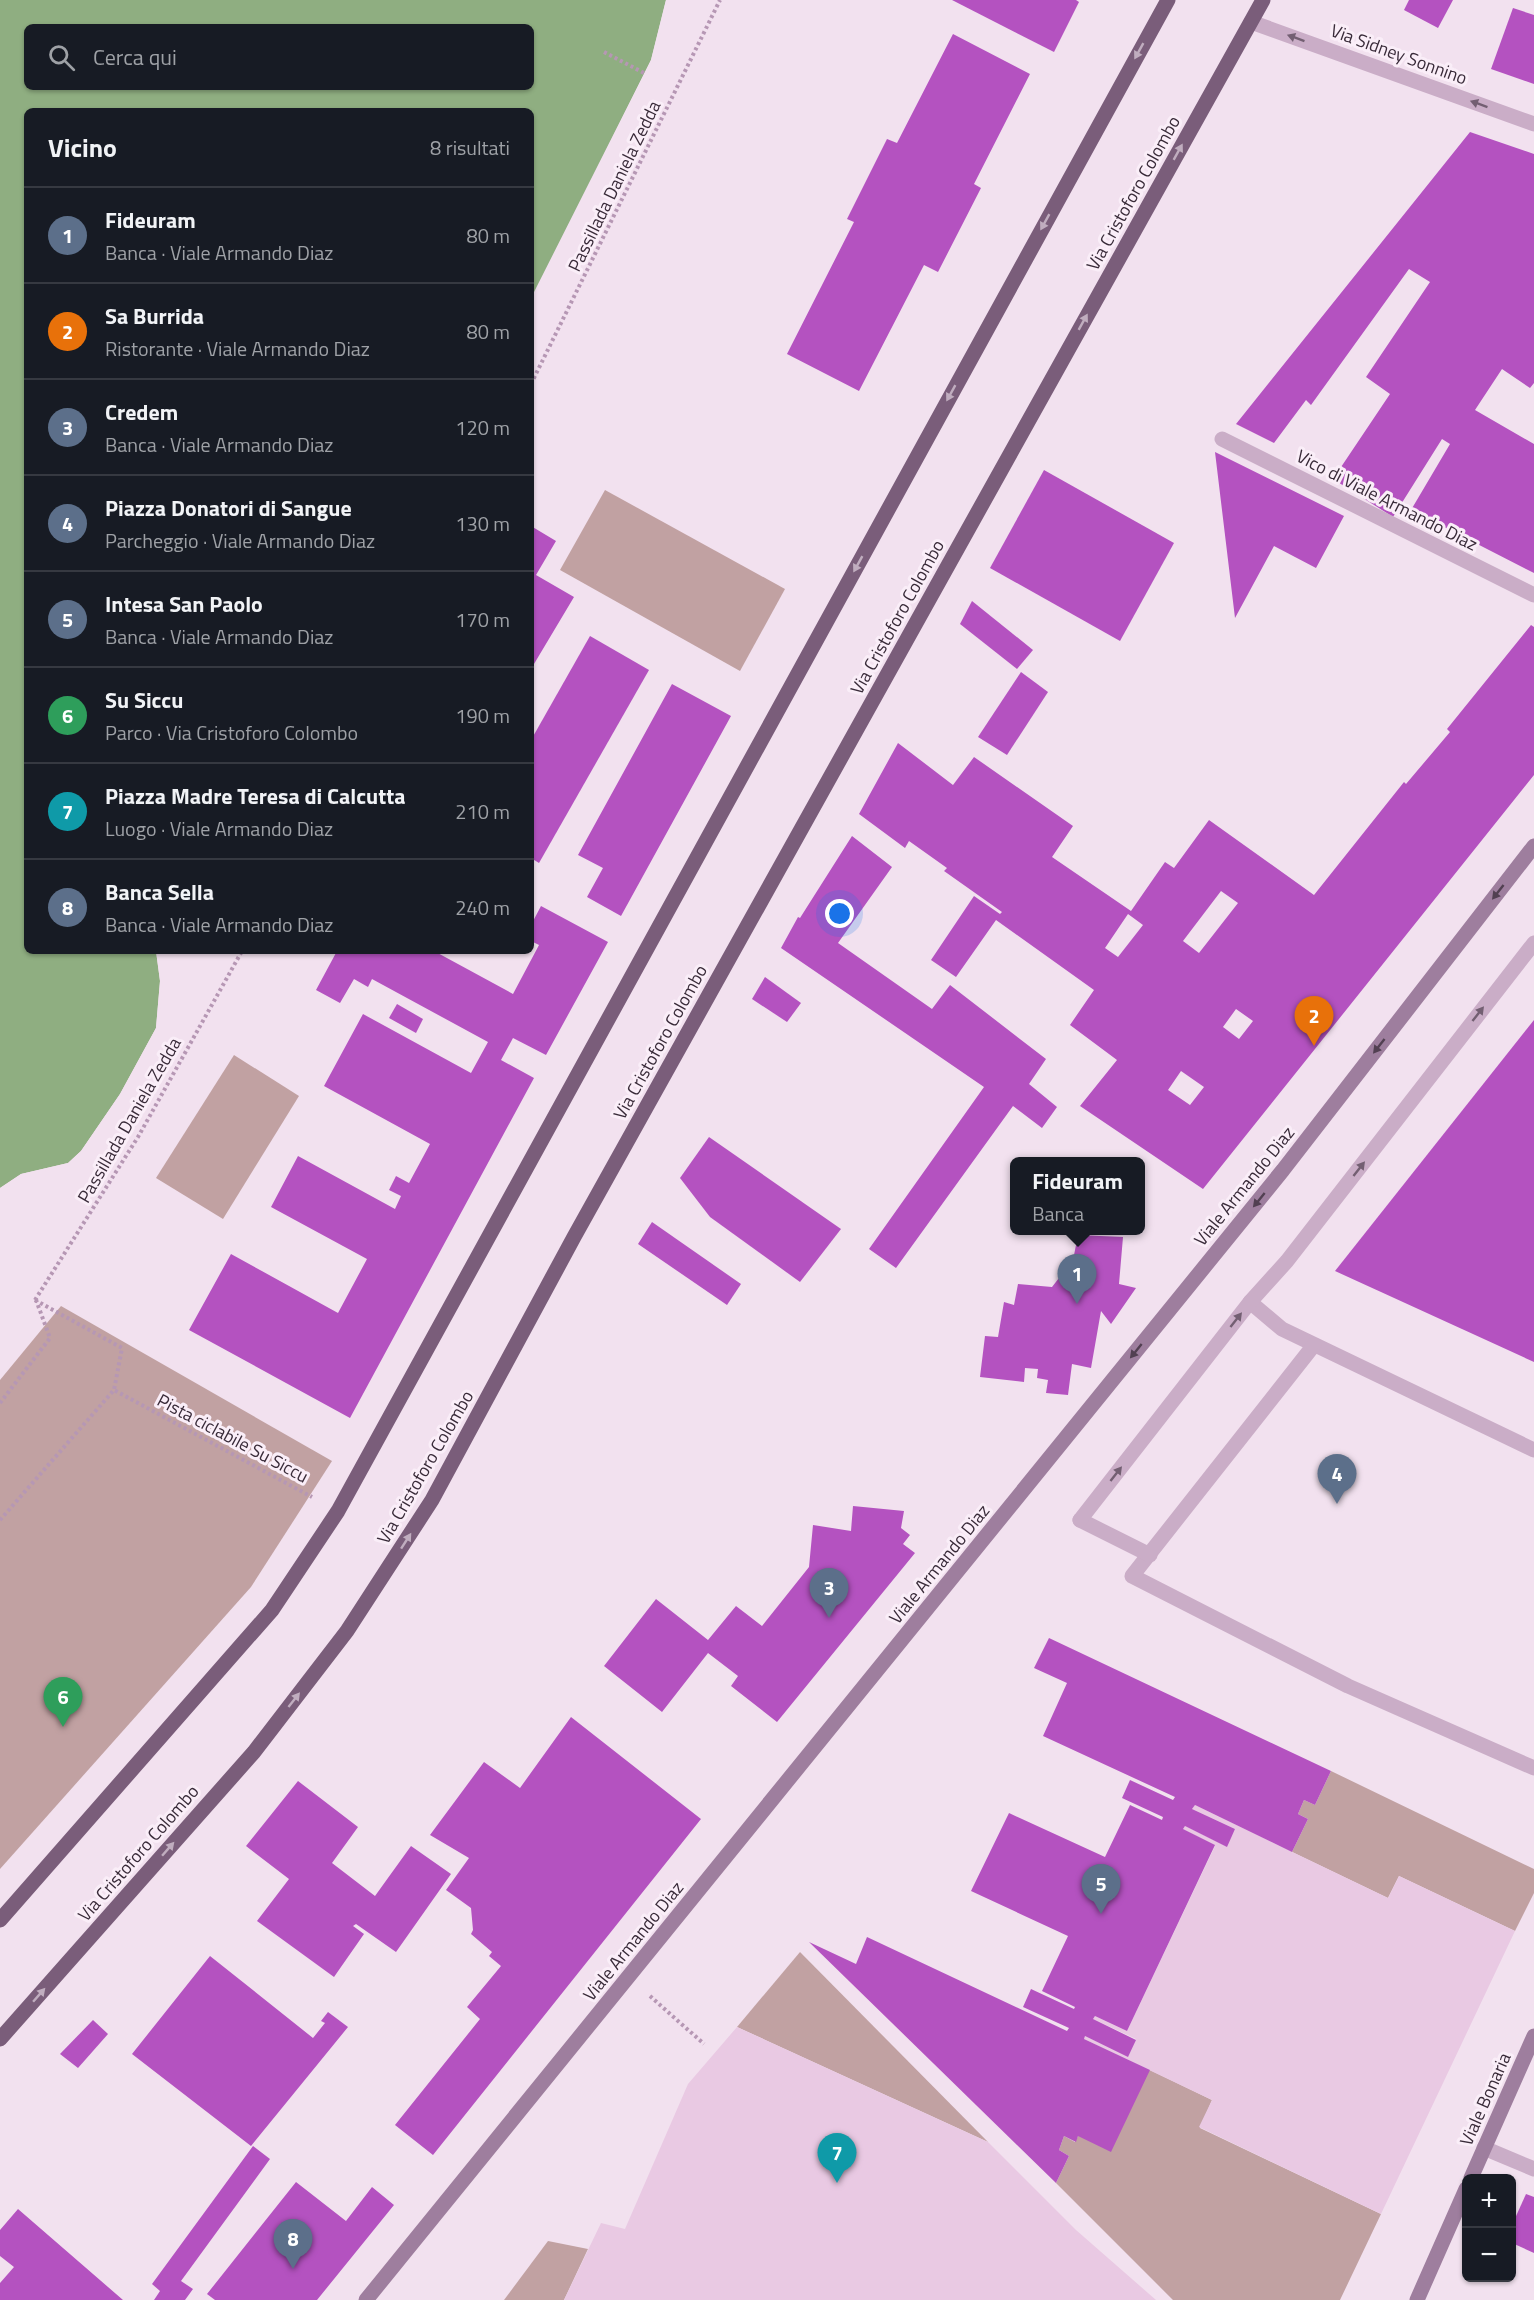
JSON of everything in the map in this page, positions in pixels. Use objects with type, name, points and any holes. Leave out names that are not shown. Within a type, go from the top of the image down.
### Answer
[{"type":"main road","points":[[0,1920],[272,1610],[339,1511],[1168,0]]},
{"type":"main road","name":"Via Cristoforo Colombo","points":[[0,2039],[254,1752],[347,1631],[432,1500],[580,1227],[1263,0]]},
{"type":"main road","name":"Viale Armando Diaz","points":[[366,2300],[1283,1170],[1534,846]]},
{"type":"main road","name":"Viale Bonaria","points":[[1473,2174],[1534,2036]]},
{"type":"main road","points":[[1417,2300],[1462,2200]]},
{"type":"street","name":"Via Sidney Sonnino","points":[[1251,22],[1534,124]]},
{"type":"street","name":"Vico di Viale Armando Diaz","points":[[1222,439],[1534,596]]},
{"type":"street","points":[[1150,1555],[1080,1520],[1250,1302],[1287,1261],[1534,943]]},
{"type":"street","points":[[1250,1302],[1282,1329],[1534,1450]]},
{"type":"street","points":[[1314,1345],[1132,1576],[1348,1686],[1534,1768]]},
{"type":"street","points":[[1484,2148],[1534,2169]]},
{"type":"path","name":"Passillada Daniela Zedda","points":[[534,378],[720,0]]},
{"type":"path","points":[[604,52],[644,73]]},
{"type":"path","name":"Passillada Daniela Zedda","points":[[35,1300],[138,1137],[240,954]]},
{"type":"path","points":[[0,1520],[114,1390],[122,1348],[35,1300]]},
{"type":"path","points":[[0,1403],[50,1338],[35,1300]]},
{"type":"path","name":"Pista ciclabile Su Siccu","points":[[114,1390],[339,1511]]},
{"type":"path","points":[[629,1977],[704,2044]]},
{"type":"shaded area","points":[[0,0],[666,0],[651,60],[534,292],[534,108],[24,108],[24,954],[156,954],[160,981],[156,1028],[120,1094],[81,1151],[68,1163],[21,1174],[0,1188]]},
{"type":"shaded area","points":[[605,490],[785,589],[740,671],[560,570]]},
{"type":"shaded area","points":[[234,1055],[299,1096],[223,1219],[156,1178]]},
{"type":"shaded area","points":[[61,1306],[332,1461],[251,1587],[0,1869],[0,1380]]},
{"type":"shaded area","points":[[1331,1771],[1534,1869],[1534,1893],[1515,1931],[1399,1876],[1388,1898],[1292,1852],[1308,1819],[1298,1814],[1304,1800],[1315,1805]]},
{"type":"shaded area","points":[[1195,1805],[1388,1898],[1399,1876],[1515,1931],[1381,2214],[1199,2127],[1212,2100],[1084,2039],[1085,2036],[1128,2056],[1136,2039],[1093,2019],[1095,2016],[1127,2031],[1215,1846],[1183,1829],[1185,1826],[1226,1846],[1235,1829],[1192,1809]]},
{"type":"shaded area","points":[[800,1952],[988,2142],[737,2027]]},
{"type":"shaded area","points":[[737,2027],[988,2142],[1076,2230],[1156,2300],[564,2300],[601,2223],[625,2229],[688,2084]]},
{"type":"shaded area","points":[[1150,2070],[1212,2100],[1200,2128],[1381,2214],[1340,2300],[1173,2300],[1056,2183],[1069,2156],[1059,2150],[1064,2136],[1075,2142],[1078,2136]]},
{"type":"shaded area","points":[[548,2241],[588,2249],[564,2300],[504,2300]]},
{"type":"pier","points":[[666,0],[669,0],[653,61],[534,299],[534,295],[651,60]]},
{"type":"pier","points":[[156,954],[159,954],[163,981],[158,1029],[122,1096],[84,1153],[69,1165],[22,1177],[0,1191],[0,1188],[21,1174],[68,1163],[81,1151],[120,1094],[156,1028],[160,981]]},
{"type":"building","points":[[952,0],[1076,0],[1079,2],[1054,52]]},
{"type":"building","points":[[1409,0],[1453,0],[1438,28],[1404,10]]},
{"type":"building","points":[[1513,8],[1534,15],[1534,84],[1491,69]]},
{"type":"building","points":[[953,34],[1030,74],[974,184],[981,188],[938,272],[924,265],[859,391],[787,354],[854,222],[847,219],[887,139],[897,143]]},
{"type":"building","points":[[1470,132],[1534,154],[1534,383],[1530,388],[1502,369],[1475,410],[1534,444],[1534,573],[1411,510],[1450,444],[1442,439],[1393,517],[1333,479],[1390,394],[1366,377],[1430,282],[1409,269],[1311,405],[1306,400],[1274,443],[1236,424]]},
{"type":"building","points":[[1215,452],[1344,516],[1316,568],[1274,546],[1235,618]]},
{"type":"building","points":[[1044,470],[1174,543],[1120,641],[990,568]]},
{"type":"building","points":[[534,528],[556,541],[536,575],[574,597],[534,664]]},
{"type":"building","points":[[972,601],[1033,650],[1017,669],[960,624]]},
{"type":"building","points":[[1531,625],[1534,627],[1534,775],[1203,1189],[1080,1106],[1117,1060],[1070,1025],[1094,990],[996,920],[956,977],[931,960],[974,896],[1000,914],[1002,912],[944,871],[947,868],[909,841],[905,848],[859,814],[898,743],[953,785],[974,757],[1073,826],[1052,857],[1131,911],[1165,862],[1174,868],[1209,820],[1314,895],[1404,782],[1406,784],[1450,732],[1447,729]],"holes":[[[1221,891],[1238,903],[1199,953],[1183,941]],[[1128,914],[1143,925],[1118,957],[1105,948]],[[1236,1009],[1253,1021],[1239,1039],[1223,1027]],[[1181,1071],[1204,1087],[1190,1105],[1168,1090]]]},
{"type":"building","points":[[590,636],[649,670],[539,863],[534,860],[534,735]]},
{"type":"building","points":[[1021,672],[1048,692],[1007,755],[978,737]]},
{"type":"building","points":[[672,684],[731,716],[621,916],[587,897],[603,868],[578,855]]},
{"type":"building","points":[[852,836],[892,867],[838,943],[932,1009],[950,985],[1046,1059],[1029,1084],[1057,1107],[1042,1128],[1013,1106],[896,1268],[869,1249],[984,1087],[781,948],[798,917],[800,918]]},
{"type":"building","points":[[541,906],[608,942],[546,1055],[513,1038],[501,1060],[534,1078],[350,1418],[189,1330],[231,1254],[338,1313],[367,1259],[271,1207],[298,1156],[395,1209],[401,1196],[389,1190],[396,1176],[409,1183],[430,1144],[324,1086],[363,1014],[471,1073],[488,1042],[372,979],[368,987],[354,979],[340,1003],[316,990],[335,954],[440,954],[513,994],[539,945],[534,942],[534,919]]},
{"type":"building","points":[[765,977],[801,1003],[787,1022],[752,999]]},
{"type":"building","points":[[397,1004],[423,1019],[416,1033],[389,1018]]},
{"type":"building","points":[[1534,1020],[1534,1362],[1335,1271]]},
{"type":"building","points":[[709,1137],[841,1229],[800,1282],[710,1217],[680,1178]]},
{"type":"building","points":[[652,1222],[741,1284],[727,1305],[638,1244]]},
{"type":"building","points":[[1078,1235],[1123,1237],[1119,1284],[1136,1288],[1111,1324],[1101,1311],[1091,1368],[1072,1364],[1068,1395],[1046,1393],[1048,1380],[1037,1378],[1038,1369],[1025,1368],[1024,1382],[980,1377],[985,1336],[998,1337],[1004,1302],[1014,1305],[1018,1284],[1052,1287],[1073,1260]]},
{"type":"building","points":[[853,1506],[904,1511],[901,1528],[910,1535],[903,1544],[915,1553],[777,1722],[731,1686],[738,1676],[708,1653],[662,1712],[604,1666],[656,1599],[708,1640],[736,1606],[762,1626],[809,1567],[813,1525],[851,1531]]},
{"type":"building","points":[[1049,1638],[1331,1771],[1315,1805],[1304,1800],[1298,1814],[1308,1819],[1292,1852],[1195,1805],[1192,1809],[1235,1829],[1227,1847],[1185,1826],[1183,1829],[1215,1845],[1127,2031],[1095,2016],[1093,2019],[1136,2040],[1128,2057],[1085,2036],[1084,2039],[1150,2070],[1111,2152],[1078,2136],[1076,2142],[1064,2136],[1059,2150],[1069,2156],[1056,2183],[809,1942],[856,1964],[867,1937],[1067,2031],[1069,2028],[1023,2007],[1031,1989],[1074,2009],[1075,2007],[1042,1991],[1068,1936],[971,1891],[1009,1813],[1105,1857],[1130,1805],[1162,1820],[1163,1817],[1122,1798],[1130,1780],[1173,1800],[1175,1797],[1043,1736],[1067,1683],[1034,1668]]},
{"type":"building","points":[[571,1717],[701,1819],[433,2155],[395,2125],[480,2019],[467,2007],[501,1966],[489,1956],[492,1952],[471,1934],[473,1930],[471,1908],[446,1890],[469,1858],[430,1835],[484,1762],[520,1788]]},
{"type":"building","points":[[298,1781],[358,1827],[332,1863],[375,1896],[411,1846],[451,1874],[396,1952],[356,1924],[353,1926],[364,1934],[334,1977],[257,1921],[289,1879],[246,1846]]},
{"type":"building","points":[[210,1956],[313,2038],[325,2023],[321,2021],[328,2012],[348,2027],[251,2146],[132,2054]]},
{"type":"building","points":[[93,2020],[108,2034],[78,2068],[60,2054]]},
{"type":"building","points":[[253,2146],[270,2159],[181,2281],[193,2289],[185,2300],[154,2300],[160,2291],[152,2284]]},
{"type":"building","points":[[296,2182],[346,2221],[372,2187],[394,2205],[317,2300],[215,2300],[207,2294]]},
{"type":"building","points":[[1526,2194],[1534,2197],[1534,2253],[1516,2245],[1516,2216]]},
{"type":"building","points":[[18,2209],[123,2300],[0,2300],[0,2283],[14,2267],[0,2256],[0,2230]]},
{"type":"place","name":"Sa Burrida","points":[[1314,1046]]},
{"type":"place","name":"Fideuram","points":[[1077,1304]]},
{"type":"place","name":"Piazza Donatori di Sangue","points":[[1337,1504]]},
{"type":"place","name":"Credem","points":[[829,1618]]},
{"type":"place","name":"Su Siccu","points":[[63,1727]]},
{"type":"place","name":"Intesa San Paolo","points":[[1101,1914]]},
{"type":"place","name":"Piazza Madre Teresa di Calcutta","points":[[837,2183]]},
{"type":"place","name":"Banca Sella","points":[[293,2269]]}]
